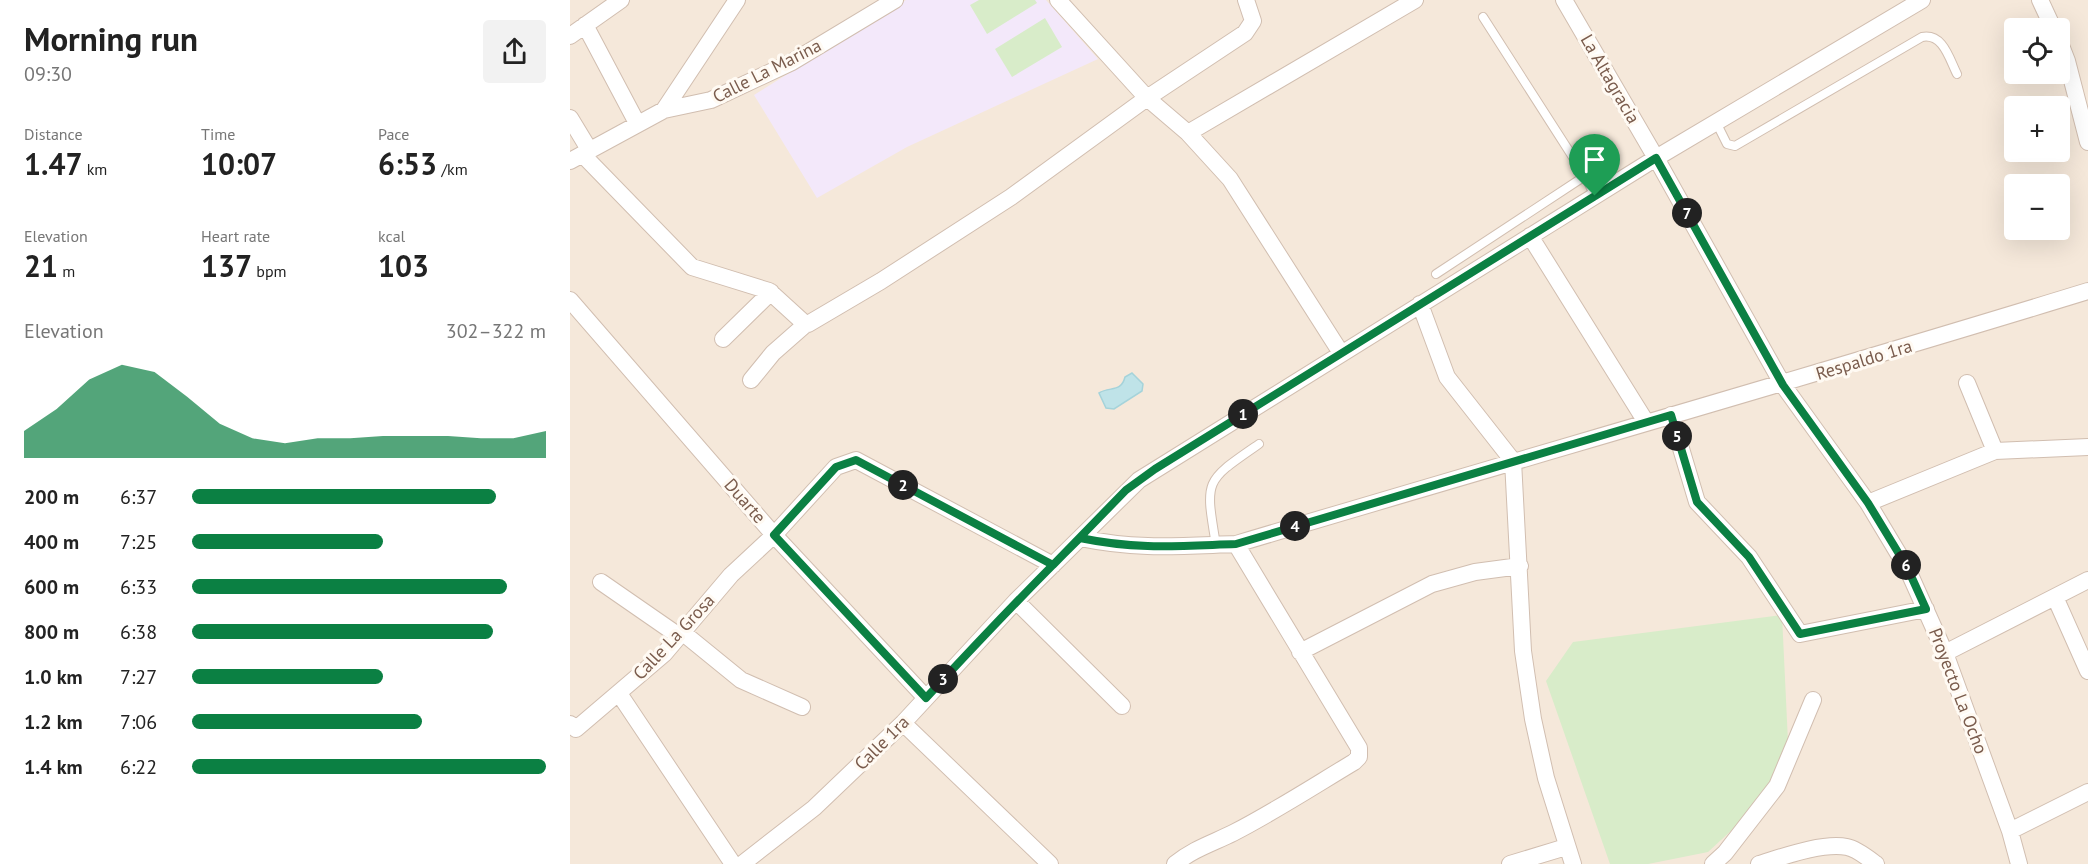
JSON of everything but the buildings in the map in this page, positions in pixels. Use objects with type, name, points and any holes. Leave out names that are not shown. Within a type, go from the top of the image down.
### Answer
[{"type":"street","points":[[570,36],[621,0]]},
{"type":"street","points":[[664,110],[737,0]]},
{"type":"street","name":"Calle La Marina","points":[[581,155],[664,110],[711,100],[782,66],[895,0]]},
{"type":"street","points":[[1058,0],[1147,98],[1188,133],[1230,179],[1341,353]]},
{"type":"street","points":[[751,380],[773,352],[806,324],[881,281],[1011,197],[1147,98],[1245,33],[1253,21],[1251,9],[1246,0]]},
{"type":"street","points":[[1188,133],[1415,0]]},
{"type":"street","name":"La Altagracia","points":[[1564,0],[1656,158]]},
{"type":"street","name":"Calle 1ra","points":[[742,864],[821,802],[903,723],[1016,601],[1126,490],[1341,353],[1656,158],[1922,0]]},
{"type":"street","points":[[2040,0],[2048,18]]},
{"type":"street","points":[[585,25],[638,123]]},
{"type":"street","points":[[2070,73],[2088,142]]},
{"type":"street","points":[[570,118],[581,155],[692,267],[771,292],[806,324]]},
{"type":"street","name":"Proyecto La Ocho","points":[[1656,158],[1783,385],[1868,503],[1907,567],[1945,653],[2010,831],[2019,864]]},
{"type":"street","points":[[1530,236],[1646,422]]},
{"type":"street","name":"Respaldo 1ra","points":[[1080,538],[1131,547],[1236,544],[1646,422],[1783,385],[2088,291]]},
{"type":"street","points":[[723,339],[771,292]]},
{"type":"street","name":"Duarte","points":[[570,300],[774,535],[926,698]]},
{"type":"street","points":[[1420,304],[1447,377],[1513,461],[1523,651],[1533,719],[1545,778],[1573,864]]},
{"type":"street","points":[[1967,383],[1995,451]]},
{"type":"street","points":[[1671,415],[1697,502],[1749,557],[1800,634],[1926,609]]},
{"type":"street","points":[[1868,503],[1995,451],[2088,447]]},
{"type":"street","name":"Calle La Grosa","points":[[572,731],[620,695],[664,654],[731,575],[774,535],[836,467],[856,460],[1053,565]]},
{"type":"street","points":[[1175,864],[1190,853],[1233,833],[1289,801],[1359,757],[1359,748],[1236,544]]},
{"type":"street","points":[[1300,652],[1432,584],[1475,572],[1520,566]]},
{"type":"street","points":[[1945,653],[2088,580]]},
{"type":"street","points":[[601,582],[680,634],[741,680],[802,707]]},
{"type":"street","points":[[2055,597],[2088,671]]},
{"type":"street","points":[[1016,601],[1122,706]]},
{"type":"street","points":[[620,695],[733,864]]},
{"type":"street","points":[[1713,864],[1725,853],[1778,786],[1813,700]]},
{"type":"street","points":[[903,723],[1050,864]]},
{"type":"street","points":[[2010,831],[2088,792]]},
{"type":"street","points":[[1510,864],[1566,847]]},
{"type":"street","points":[[1759,864],[1790,859],[1831,847],[1848,847],[1876,864]]},
{"type":"lane","points":[[1483,17],[1585,176],[1595,196]]},
{"type":"lane","points":[[1716,122],[1727,144],[1735,146],[1922,37],[1930,35],[1939,39],[1957,74]]},
{"type":"lane","points":[[1436,274],[1585,176]]},
{"type":"lane","points":[[1216,545],[1208,499],[1214,480],[1221,470],[1259,444]]},
{"type":"shaded area","points":[[570,0],[2088,0],[2088,864],[570,864]]},
{"type":"shaded area","points":[[906,0],[1046,0],[1098,59],[907,147],[817,198],[754,95]]},
{"type":"green space","points":[[979,0],[1035,0],[1037,3],[987,34],[970,5]]},
{"type":"green space","points":[[1045,18],[1062,47],[1012,77],[995,49]]},
{"type":"green space","points":[[1782,615],[1788,742],[1759,805],[1708,852],[1648,864],[1610,864],[1546,681],[1573,642]]},
{"type":"water","points":[[1132,373],[1143,384],[1142,391],[1114,409],[1106,408],[1099,393],[1118,387],[1125,377]]},
{"type":"route","points":[[1595,196],[1155,469],[1126,490],[1053,565],[856,460],[836,467],[774,535],[926,698],[1016,601],[1053,565],[1080,538],[1122,546],[1161,548],[1236,544],[1671,415],[1697,502],[1749,557],[1800,634],[1926,609],[1907,567],[1868,503],[1783,385],[1656,158],[1595,196]]}]
